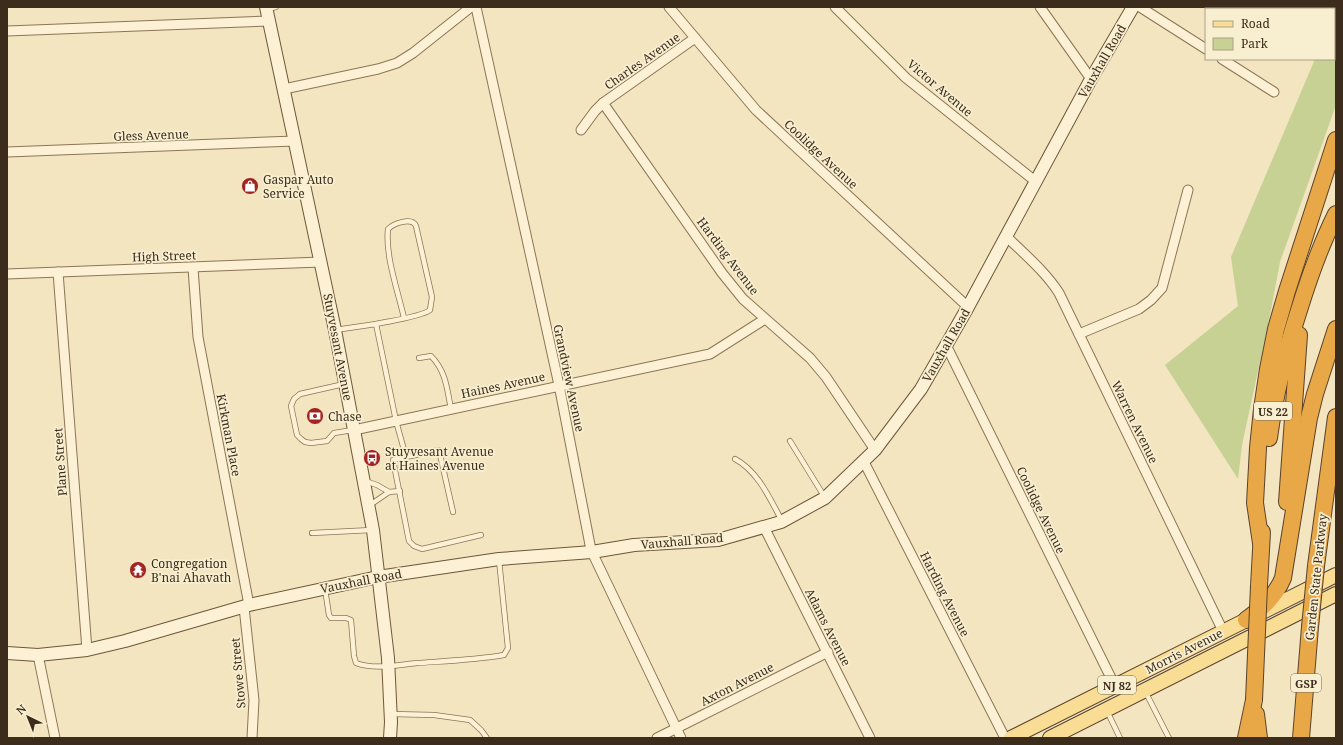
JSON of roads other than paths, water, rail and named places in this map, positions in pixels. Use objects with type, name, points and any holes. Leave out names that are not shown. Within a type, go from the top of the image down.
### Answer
[{"type":"highway","points":[[1261,543],[1255,496],[1261,416],[1268,369],[1276,329],[1287,291],[1336,140]]},
{"type":"highway","name":"US 22","points":[[1252,738],[1265,478],[1275,398],[1284,359],[1308,283],[1322,245],[1336,214]]},
{"type":"highway","points":[[1286,565],[1288,475],[1297,353],[1308,283]]},
{"type":"highway","points":[[1246,620],[1274,595],[1283,578],[1309,418],[1315,394],[1336,329]]},
{"type":"highway","name":"Garden State Parkway","points":[[1301,738],[1316,566],[1336,417]]},
{"type":"highway","points":[[1246,738],[1254,700]]},
{"type":"highway","points":[[1254,700],[1259,738]]},
{"type":"main road","name":"Morris Avenue","points":[[1011,738],[1336,575]]},
{"type":"main road","name":"Morris Avenue","points":[[1051,738],[1336,594]]},
{"type":"street","points":[[284,89],[378,69],[397,63],[413,53],[471,7]]},
{"type":"street","name":"Grandview Avenue","points":[[476,7],[559,386],[592,552],[681,738]]},
{"type":"street","name":"Coolidge Avenue","points":[[669,7],[756,110],[968,307]]},
{"type":"street","name":"Victor Avenue","points":[[835,7],[906,78],[1035,181]]},
{"type":"street","points":[[1040,7],[1091,79]]},
{"type":"street","name":"Vauxhall Road","points":[[7,653],[38,654],[87,650],[125,641],[246,606],[378,577],[499,559],[592,552],[634,545],[718,540],[782,521],[825,498],[875,450],[921,389],[968,307],[1091,79],[1133,7]]},
{"type":"street","points":[[1140,7],[1205,48]]},
{"type":"street","name":"Stuyvesant Avenue","points":[[270,8],[270,21],[335,330],[373,530],[389,666],[390,738]]},
{"type":"street","points":[[7,32],[270,21]]},
{"type":"street","name":"Charles Avenue","points":[[581,130],[594,111],[695,38]]},
{"type":"street","points":[[1224,60],[1274,92]]},
{"type":"street","name":"Harding Avenue","points":[[604,103],[722,273],[743,299],[810,358],[826,377],[875,450]]},
{"type":"street","name":"Gless Avenue","points":[[7,152],[295,141]]},
{"type":"street","points":[[1079,334],[1139,309],[1151,300],[1162,288],[1188,190]]},
{"type":"street","name":"Warren Avenue","points":[[1006,236],[1052,282],[1059,294],[1223,631]]},
{"type":"street","name":"High Street","points":[[7,274],[321,262]]},
{"type":"street","name":"Kirkman Place","points":[[193,268],[198,337],[246,606]]},
{"type":"street","name":"Plane Street","points":[[58,272],[87,650]]},
{"type":"street","name":"Haines Avenue","points":[[354,430],[710,354],[766,319]]},
{"type":"street","name":"Coolidge Avenue","points":[[946,345],[1115,686]]},
{"type":"street","name":"Harding Avenue","points":[[864,462],[1005,738]]},
{"type":"street","name":"Adams Avenue","points":[[764,527],[870,738]]},
{"type":"street","name":"Stowe Street","points":[[246,606],[254,700],[252,738]]},
{"type":"street","name":"Axton Avenue","points":[[657,738],[828,652]]},
{"type":"street","points":[[38,654],[55,738]]},
{"type":"lane","points":[[335,330],[376,324],[404,318],[426,313],[430,310],[432,296],[416,226],[411,221],[392,225],[388,229],[390,260],[404,318]]},
{"type":"lane","points":[[376,324],[396,421],[406,457]]},
{"type":"lane","points":[[418,358],[431,356],[439,364],[445,378],[451,409]]},
{"type":"lane","points":[[345,384],[300,394],[294,399],[291,406],[297,435],[305,442],[311,443],[327,441],[334,433],[354,430]]},
{"type":"lane","points":[[790,441],[825,498]]},
{"type":"lane","points":[[453,512],[439,450],[393,460],[409,540],[414,546],[422,549],[481,535]]},
{"type":"lane","points":[[735,459],[744,464],[755,477],[767,494],[782,521]]},
{"type":"lane","points":[[364,481],[377,485],[389,492]]},
{"type":"lane","points":[[369,506],[389,492],[400,491]]},
{"type":"lane","points":[[312,533],[373,530]]},
{"type":"lane","points":[[325,588],[329,616],[331,618],[346,618],[351,620],[356,663],[364,666],[389,666],[485,659],[504,655],[508,648],[499,559]]},
{"type":"lane","points":[[1145,690],[1168,738]]},
{"type":"lane","points":[[1106,710],[1120,738]]},
{"type":"lane","points":[[390,714],[434,716],[470,720],[487,738]]},
{"type":"place","name":"Gaspar Auto Service","points":[[250,186]]},
{"type":"place","name":"Chase","points":[[315,416]]},
{"type":"place","name":"Stuyvesant Avenue at Haines Avenue","points":[[372,458]]},
{"type":"place","name":"Congregation B'nai Ahavath","points":[[138,570]]}]
